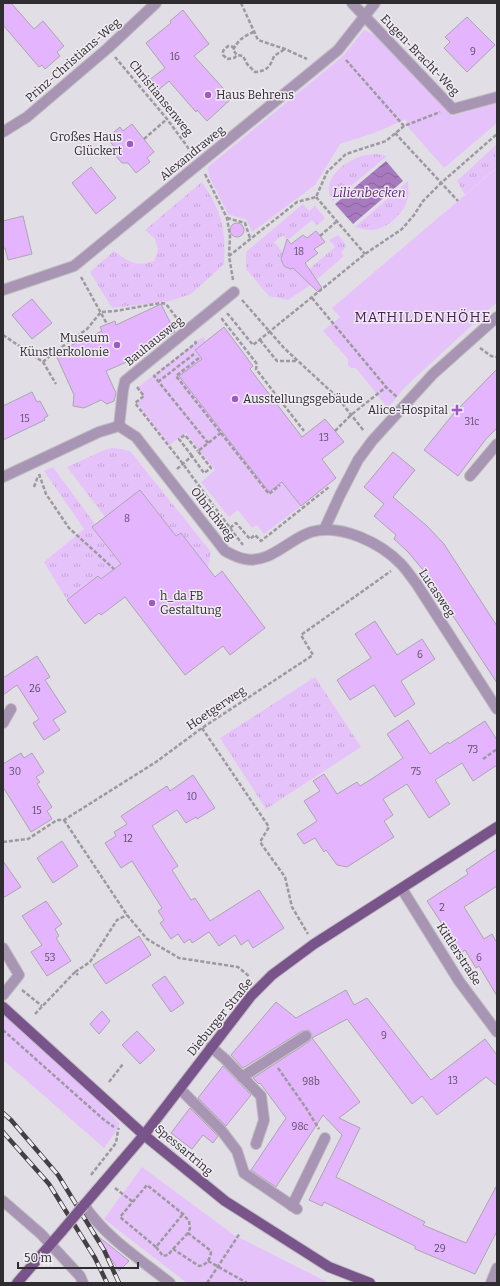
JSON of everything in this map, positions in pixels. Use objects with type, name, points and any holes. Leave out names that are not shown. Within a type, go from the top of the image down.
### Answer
[{"type":"main road","name":"Dieburger Straße","points":[[17,1283],[144,1135],[251,996],[272,975],[314,944],[497,827]]},
{"type":"main road","name":"Spessartring","points":[[3,1006],[144,1135],[225,1201],[329,1268],[370,1283]]},
{"type":"street","name":"Prinz-Christians-Weg","points":[[3,132],[28,117],[108,48],[156,3]]},
{"type":"street","name":"Eugen-Bracht-Weg","points":[[352,3],[453,109]]},
{"type":"street","name":"Alexandraweg","points":[[3,290],[74,266],[321,65],[338,50],[376,3]]},
{"type":"street","points":[[453,109],[497,96]]},
{"type":"street","name":"Bauhausweg","points":[[119,426],[125,381],[234,292]]},
{"type":"street","points":[[324,530],[358,460],[372,441],[433,374],[497,317]]},
{"type":"street","points":[[3,477],[99,432],[119,426]]},
{"type":"street","name":"Olbrichweg","points":[[119,426],[136,437],[225,551],[247,560],[261,559],[302,536],[313,531],[324,530]]},
{"type":"street","points":[[470,476],[497,444]]},
{"type":"street","name":"Lucasweg","points":[[324,530],[341,531],[353,534],[381,549],[401,564],[416,583],[497,710]]},
{"type":"street","points":[[3,723],[11,709]]},
{"type":"street","name":"Kittlerstraße","points":[[402,889],[459,981],[497,1032]]},
{"type":"street","points":[[3,948],[19,976],[3,995]]},
{"type":"street","points":[[242,1077],[306,1036]]},
{"type":"street","points":[[211,1047],[225,1059],[261,1096],[264,1120],[256,1144]]},
{"type":"street","points":[[180,1089],[221,1130],[237,1151],[244,1173],[294,1208],[325,1138]]},
{"type":"street","points":[[3,1201],[42,1234],[80,1276],[84,1283]]},
{"type":"street","points":[[84,1205],[91,1217],[105,1231],[170,1283]]},
{"type":"street","points":[[491,1283],[497,1268]]},
{"type":"path","points":[[241,3],[258,40],[286,49],[321,65]]},
{"type":"path","points":[[254,32],[237,42],[233,50],[237,55],[243,56],[255,72],[264,71],[271,65],[274,56],[286,49]]},
{"type":"path","points":[[235,48],[228,46],[223,51],[223,55],[227,59],[234,58],[237,55]]},
{"type":"path","points":[[338,50],[404,126]]},
{"type":"path","name":"Christiansenweg","points":[[116,57],[167,119],[191,152]]},
{"type":"path","points":[[316,197],[326,172],[346,154],[386,142],[404,126],[442,111],[453,109]]},
{"type":"path","points":[[144,139],[167,119]]},
{"type":"path","points":[[395,133],[458,201]]},
{"type":"path","points":[[304,431],[256,369],[257,364],[222,319],[228,314],[253,345],[365,254],[402,229],[423,202],[441,184],[497,134]]},
{"type":"path","points":[[204,172],[227,218],[230,236],[229,256],[234,292],[284,348],[337,397],[361,428]]},
{"type":"path","points":[[316,197],[365,254]]},
{"type":"path","points":[[229,256],[296,202],[316,197]]},
{"type":"path","points":[[227,218],[245,223],[250,238]]},
{"type":"path","points":[[320,236],[336,222]]},
{"type":"path","points":[[74,266],[107,324]]},
{"type":"path","points":[[312,298],[386,387],[405,403]]},
{"type":"path","points":[[43,362],[87,329],[100,312],[115,311],[161,303],[166,304],[186,332]]},
{"type":"path","points":[[3,335],[43,362],[56,384]]},
{"type":"path","points":[[260,340],[277,361],[298,361]]},
{"type":"path","points":[[470,340],[491,356],[497,357]]},
{"type":"path","points":[[196,343],[154,376],[208,443]]},
{"type":"path","points":[[158,382],[194,354]]},
{"type":"path","points":[[199,358],[176,376],[270,494],[280,485]]},
{"type":"path","points":[[334,431],[351,415],[386,387]]},
{"type":"path","points":[[139,400],[135,404],[183,464],[243,545]]},
{"type":"path","points":[[198,451],[222,432]]},
{"type":"path","points":[[185,435],[198,451],[211,468],[204,473],[179,439],[185,435]]},
{"type":"path","points":[[187,460],[192,456]]},
{"type":"path","points":[[38,473],[46,494],[69,528],[114,569]]},
{"type":"path","points":[[230,528],[236,523],[250,539],[255,534],[261,541],[330,486]]},
{"type":"path","name":"Hoetgerweg","points":[[3,842],[28,839],[57,820],[64,820],[156,762],[202,728],[313,655],[301,635],[401,564]]},
{"type":"path","points":[[202,728],[268,827],[260,842],[285,877],[292,907],[309,936]]},
{"type":"path","points":[[483,759],[497,749]]},
{"type":"path","points":[[64,820],[127,915],[147,939],[179,958],[238,967],[250,977]]},
{"type":"path","points":[[35,1014],[75,972],[90,962],[117,920],[127,915]]},
{"type":"path","points":[[75,972],[78,975]]},
{"type":"path","points":[[3,1030],[103,1119],[118,1129],[116,1143],[89,1177]]},
{"type":"path","points":[[271,1058],[317,1126]]},
{"type":"path","points":[[109,1082],[123,1064]]},
{"type":"path","points":[[147,1185],[183,1214],[189,1221],[190,1228],[188,1233],[168,1255],[163,1256],[156,1247],[120,1217],[133,1202],[147,1185]]},
{"type":"path","points":[[115,1188],[133,1202]]},
{"type":"path","points":[[156,1247],[183,1214]]},
{"type":"path","points":[[173,1249],[199,1266],[204,1266],[211,1256],[210,1251],[188,1233]]},
{"type":"path","points":[[207,1283],[240,1233]]},
{"type":"path","points":[[208,1261],[247,1283]]},
{"type":"green space","points":[[364,30],[377,36],[452,116],[497,103],[497,123],[444,168],[408,127],[406,119],[377,132],[340,144],[315,185],[252,232],[247,220],[228,214],[209,176],[208,167],[343,56]]},
{"type":"green space","points":[[497,144],[497,167],[465,195],[457,181]]},
{"type":"green space","points":[[377,154],[387,156],[333,201],[329,194],[329,186],[335,173],[347,163],[355,159],[362,156]]},
{"type":"green space","points":[[497,168],[497,302],[405,387],[387,407],[356,368],[351,368],[348,366],[348,359],[323,331],[340,317],[332,308]]},
{"type":"green space","points":[[408,181],[408,195],[404,208],[390,223],[379,229],[373,230],[355,227]]},
{"type":"green space","points":[[202,182],[214,203],[221,221],[224,240],[224,264],[191,294],[170,301],[112,308],[90,272],[114,251],[132,262],[142,264],[154,261],[158,250],[155,239],[145,230]]},
{"type":"green space","points":[[303,204],[309,211],[315,206],[325,218],[317,225],[312,220],[288,240],[283,235],[274,242],[284,254],[281,259],[284,266],[290,269],[293,268],[301,276],[335,247],[329,240],[338,235],[347,246],[341,252],[344,256],[312,284],[288,300],[269,296],[246,269],[246,252]]},
{"type":"green space","points":[[203,337],[206,341],[195,350],[202,359],[179,376],[269,492],[282,482],[301,506],[264,534],[257,525],[252,528],[238,510],[229,517],[201,482],[215,470],[186,433],[169,445],[137,403],[144,397],[137,388]]},
{"type":"green space","points":[[112,448],[130,451],[211,552],[208,568],[181,533],[176,536],[140,490],[105,517],[67,467]]},
{"type":"green space","points":[[53,467],[95,524],[92,527],[121,565],[101,579],[98,576],[67,600],[44,562],[84,529],[44,471]]},
{"type":"green space","points":[[315,677],[361,747],[266,809],[220,738]]},
{"type":"green space","points":[[3,1007],[24,1024],[119,1123],[119,1127],[104,1148],[3,1060]]},
{"type":"green space","points":[[142,1167],[234,1235],[329,1283],[187,1283],[104,1219]]},
{"type":"water","name":"Lilienbecken","points":[[386,161],[403,181],[353,224],[335,204]]},
{"type":"building","points":[[3,3],[11,3],[34,29],[43,21],[64,46],[57,52],[60,56],[45,69],[42,65],[39,67],[3,25]]},
{"type":"building","points":[[183,10],[209,44],[194,56],[232,98],[207,121],[197,110],[196,112],[169,81],[156,92],[148,81],[165,68],[146,43],[171,23],[170,21]]},
{"type":"building","points":[[467,17],[495,45],[467,72],[444,48],[450,42],[445,37]]},
{"type":"building","name":"Großes Haus Glückert","points":[[132,124],[154,152],[147,158],[150,162],[136,173],[128,163],[122,163],[115,155],[116,149],[107,138],[120,127],[123,131]]},
{"type":"building","points":[[91,167],[116,198],[96,214],[72,183]]},
{"type":"building","points":[[23,216],[32,254],[8,260],[5,248],[3,248],[3,221]]},
{"type":"building","points":[[234,223],[240,223],[244,227],[244,233],[240,237],[234,237],[230,233],[230,227]]},
{"type":"building","points":[[316,231],[325,242],[314,249],[318,253],[305,263],[322,288],[318,292],[293,268],[290,269],[284,266],[281,259],[287,239],[291,244],[303,235],[307,238]]},
{"type":"building","points":[[32,299],[52,323],[32,339],[12,315]]},
{"type":"building","points":[[161,304],[175,332],[136,351],[138,357],[106,371],[116,393],[114,401],[107,404],[101,400],[84,408],[73,406],[74,395],[55,353],[102,331],[100,327],[115,321],[116,325]]},
{"type":"building","name":"Ausstellungsgebäude","points":[[224,327],[253,366],[250,369],[302,437],[325,419],[344,442],[322,459],[336,478],[301,506],[282,482],[269,492],[179,376],[202,359],[195,350]]},
{"type":"building","points":[[497,369],[497,428],[486,439],[458,476],[424,450],[454,413]]},
{"type":"building","points":[[32,392],[37,402],[40,401],[48,416],[44,418],[45,420],[3,440],[3,406]]},
{"type":"building","points":[[393,452],[415,470],[393,497],[427,526],[444,544],[497,626],[497,683],[423,570],[408,552],[394,539],[396,535],[374,516],[384,504],[364,487]]},
{"type":"building","points":[[140,490],[176,536],[181,533],[215,577],[222,571],[265,628],[230,655],[223,646],[185,675],[125,597],[101,615],[99,613],[85,624],[67,600],[98,576],[101,579],[121,564],[92,527]]},
{"type":"building","points":[[375,621],[397,655],[422,639],[435,659],[401,681],[415,704],[395,717],[374,685],[350,700],[337,680],[371,658],[355,634]]},
{"type":"building","points":[[37,656],[50,677],[45,680],[66,712],[53,720],[60,730],[44,740],[33,723],[39,719],[17,685],[3,695],[3,678]]},
{"type":"building","points":[[408,720],[430,754],[448,742],[449,744],[485,721],[497,740],[497,765],[473,781],[462,763],[435,780],[450,804],[429,818],[407,784],[383,799],[393,815],[384,821],[394,837],[347,867],[337,865],[326,850],[324,852],[315,838],[304,844],[297,834],[317,821],[304,801],[320,791],[313,781],[324,774],[337,794],[357,782],[360,786],[370,780],[403,758],[387,734]]},
{"type":"building","points":[[21,753],[24,758],[32,753],[44,772],[36,777],[40,782],[37,784],[52,807],[47,811],[52,819],[31,832],[3,787],[3,764]]},
{"type":"building","points":[[193,775],[215,808],[197,819],[196,817],[186,823],[177,810],[152,826],[178,866],[172,870],[191,900],[195,898],[210,921],[259,890],[284,928],[253,948],[248,940],[241,945],[235,935],[219,946],[209,932],[192,943],[190,939],[184,943],[178,934],[171,939],[160,923],[164,920],[158,911],[162,908],[132,861],[121,868],[105,843],[116,836],[114,832],[127,824],[121,816],[167,786],[170,791]]},
{"type":"building","points":[[62,841],[78,866],[53,883],[37,858]]},
{"type":"building","points":[[497,849],[497,886],[464,907],[484,939],[492,934],[497,943],[497,996],[479,966],[476,968],[465,950],[461,953],[427,901],[468,874],[466,870]]},
{"type":"building","points":[[3,861],[21,887],[3,898]]},
{"type":"building","points":[[46,901],[62,924],[55,929],[59,936],[56,938],[71,961],[47,976],[31,952],[42,945],[22,916]]},
{"type":"building","points":[[139,936],[151,955],[106,984],[93,965]]},
{"type":"building","points":[[165,976],[184,1003],[171,1012],[152,985]]},
{"type":"building","points":[[346,990],[354,1005],[367,998],[431,1080],[485,1039],[497,1055],[497,1086],[486,1077],[437,1115],[422,1096],[412,1104],[347,1019],[312,1038],[360,1102],[339,1118],[360,1128],[336,1177],[425,1222],[423,1225],[466,1243],[497,1185],[497,1231],[475,1274],[415,1249],[415,1246],[324,1202],[322,1206],[309,1200],[342,1135],[323,1115],[276,1187],[251,1170],[286,1118],[260,1083],[259,1084],[253,1078],[310,1041],[312,1035],[309,1030],[302,1031],[243,1068],[231,1055],[276,1002],[296,1018]]},
{"type":"building","points":[[102,1011],[110,1021],[99,1034],[90,1024]]},
{"type":"building","points":[[137,1031],[155,1050],[140,1064],[122,1045]]},
{"type":"building","points":[[223,1066],[251,1095],[226,1126],[198,1098]]},
{"type":"building","points":[[190,1108],[218,1136],[213,1143],[203,1135],[192,1149],[171,1133]]},
{"type":"building","points":[[99,1237],[129,1261],[119,1271],[98,1239]]},
{"type":"railway","points":[[3,1113],[11,1120],[58,1175],[104,1250],[119,1283]]},
{"type":"railway","points":[[3,1132],[49,1184],[95,1258],[107,1283]]},
{"type":"place","name":"Haus Behrens","points":[[208,95]]},
{"type":"place","name":"Großes Haus Glückert","points":[[130,144]]},
{"type":"place","name":"Museum Künstlerkolonie","points":[[117,345]]},
{"type":"place","name":"Ausstellungsgebäude","points":[[235,399]]},
{"type":"place","name":"Alice-Hospital","points":[[457,410]]},
{"type":"place","name":"h_da FB Gestaltung","points":[[152,603]]},
{"type":"district","name":"MATHILDENHÖHE","points":[[423,317]]}]
